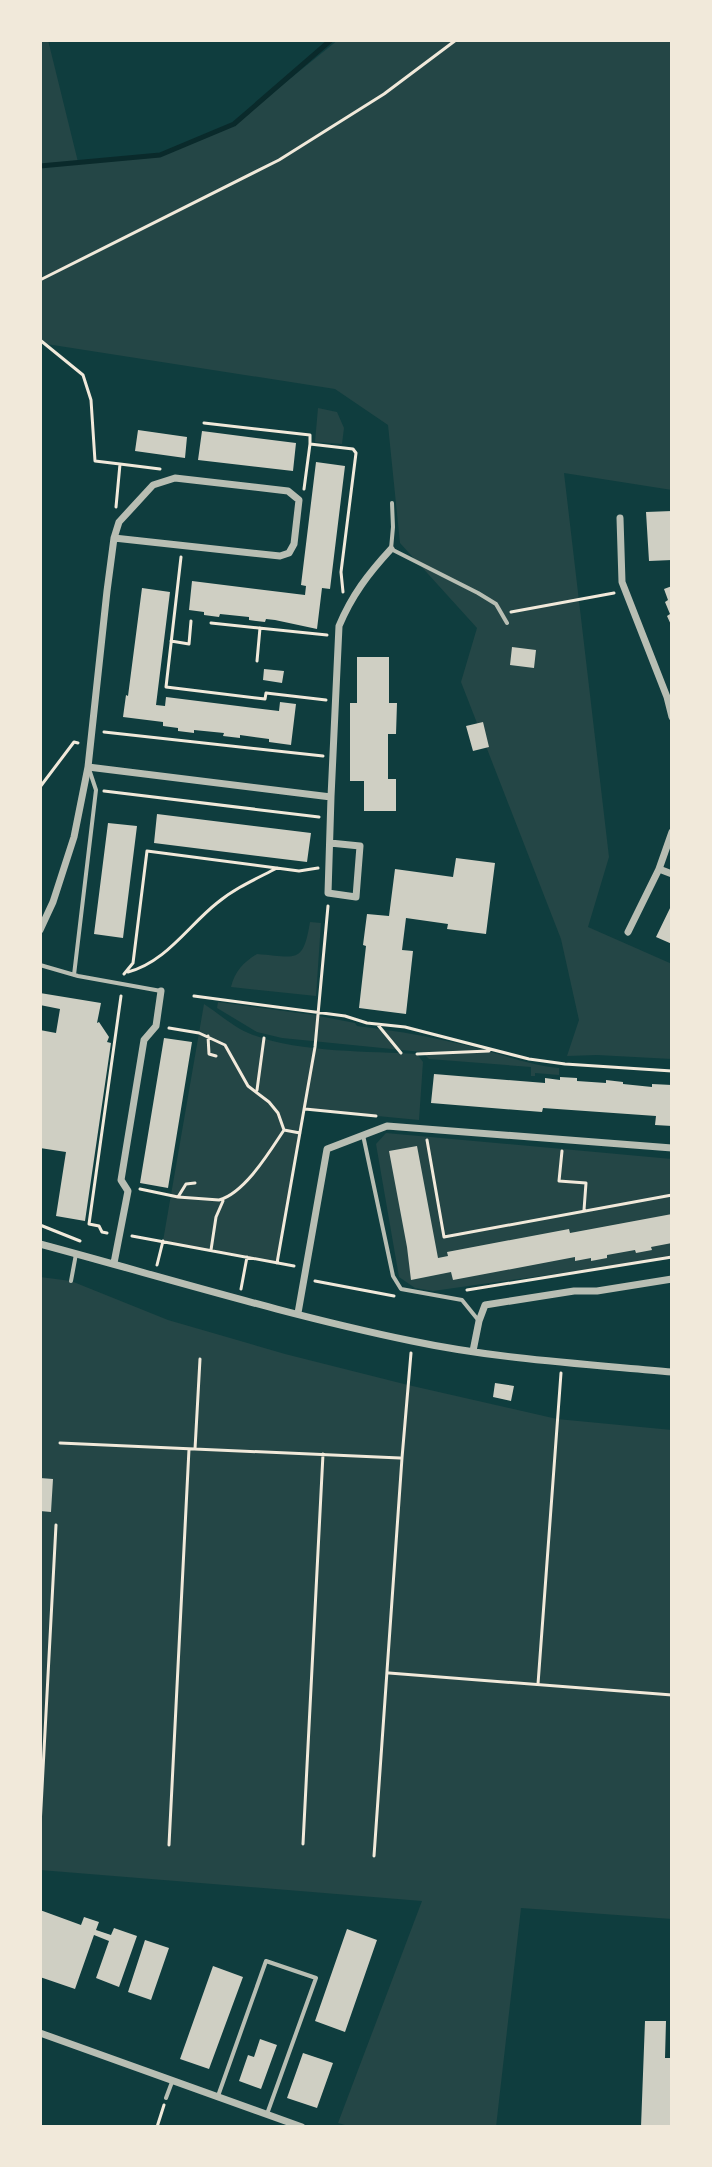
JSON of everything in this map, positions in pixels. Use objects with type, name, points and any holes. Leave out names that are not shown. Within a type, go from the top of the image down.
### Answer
[{"type":"street","points":[[40,930],[53,902],[74,837],[88,767],[114,538],[119,522],[153,485],[175,478],[288,491],[299,500],[294,544],[289,553],[280,556],[114,538]]},
{"type":"street","points":[[620,518],[622,582],[672,717]]},
{"type":"street","points":[[330,843],[360,846],[356,897],[328,893],[331,797],[339,626],[349,602],[391,549]]},
{"type":"street","points":[[88,767],[331,797]]},
{"type":"street","points":[[628,932],[659,869],[672,832]]},
{"type":"street","points":[[659,869],[672,874]]},
{"type":"street","points":[[114,1263],[117,1234],[128,1191],[121,1180],[144,1040],[156,1026],[161,991]]},
{"type":"street","points":[[298,1313],[327,1149],[387,1126],[672,1148]]},
{"type":"street","points":[[40,1244],[412,1341],[563,1362],[672,1372]]},
{"type":"street","points":[[473,1351],[485,1305],[672,1279]]},
{"type":"street","points":[[40,2033],[302,2127]]},
{"type":"lane","points":[[392,503],[391,549],[496,604],[507,623]]},
{"type":"lane","points":[[74,975],[96,790],[88,767]]},
{"type":"lane","points":[[40,965],[74,975],[161,991]]},
{"type":"lane","points":[[363,1135],[393,1276],[401,1289],[462,1300],[479,1321]]},
{"type":"lane","points":[[71,1281],[76,1254]]},
{"type":"lane","points":[[218,2097],[266,1961],[316,1978],[267,2114]]},
{"type":"lane","points":[[166,2098],[172,2080]]},
{"type":"path","points":[[40,280],[279,160],[384,94],[456,40]]},
{"type":"path","points":[[40,340],[83,375],[91,400],[95,461],[120,464],[116,509]]},
{"type":"path","points":[[204,423],[310,435],[303,502]]},
{"type":"path","points":[[310,444],[353,449],[356,453],[341,572],[345,612]]},
{"type":"path","points":[[182,546],[166,687],[265,699],[266,693],[336,701]]},
{"type":"path","points":[[502,613],[625,591]]},
{"type":"path","points":[[171,641],[189,644],[191,621]]},
{"type":"path","points":[[211,623],[339,636]]},
{"type":"path","points":[[257,661],[260,628]]},
{"type":"path","points":[[92,731],[333,757]]},
{"type":"path","points":[[40,787],[74,742],[91,743]]},
{"type":"path","points":[[96,790],[331,818]]},
{"type":"path","points":[[128,972],[133,963],[147,851],[299,871],[329,867]]},
{"type":"path","points":[[110,982],[145,967],[182,937],[215,904],[277,868]]},
{"type":"path","points":[[277,1263],[320,1013],[328,893]]},
{"type":"path","points":[[123,984],[89,1224],[99,1226],[102,1232],[306,1268]]},
{"type":"path","points":[[194,996],[405,1027],[529,1059],[672,1071]]},
{"type":"path","points":[[378,1024],[401,1053]]},
{"type":"path","points":[[163,1027],[199,1033],[225,1045],[248,1086],[278,1113],[284,1130]]},
{"type":"path","points":[[208,1036],[209,1054],[216,1056]]},
{"type":"path","points":[[257,1091],[264,1038]]},
{"type":"path","points":[[417,1054],[496,1051]]},
{"type":"path","points":[[305,1109],[376,1116]]},
{"type":"path","points":[[424,1128],[444,1237],[672,1195]]},
{"type":"path","points":[[284,1130],[300,1133]]},
{"type":"path","points":[[211,1250],[221,1202],[247,1181],[284,1130]]},
{"type":"path","points":[[563,1139],[559,1181],[586,1183],[584,1211]]},
{"type":"path","points":[[178,1197],[186,1184],[195,1183]]},
{"type":"path","points":[[136,1189],[178,1197],[226,1198]]},
{"type":"path","points":[[40,1225],[89,1244]]},
{"type":"path","points":[[155,1275],[163,1241]]},
{"type":"path","points":[[240,1298],[247,1257]]},
{"type":"path","points":[[467,1291],[672,1257]]},
{"type":"path","points":[[304,1279],[396,1296],[401,1289]]},
{"type":"path","points":[[374,1856],[412,1341]]},
{"type":"path","points":[[169,1845],[200,1359]]},
{"type":"path","points":[[538,1684],[563,1362]]},
{"type":"path","points":[[60,1443],[402,1458]]},
{"type":"path","points":[[303,1844],[323,1454]]},
{"type":"path","points":[[40,1826],[56,1525]]},
{"type":"path","points":[[387,1673],[672,1695]]},
{"type":"path","points":[[157,2127],[166,2098]]},
{"type":"shaded area","points":[[40,40],[48,40],[78,162],[160,155],[234,124],[338,40],[672,40],[672,490],[564,473],[609,857],[588,927],[672,964],[672,1059],[567,1056],[579,1020],[561,939],[461,682],[477,628],[400,543],[388,425],[335,389],[40,343]]},
{"type":"shaded area","points":[[318,408],[337,412],[344,428],[342,444],[315,442]]},
{"type":"shaded area","points":[[310,922],[321,923],[316,996],[231,987],[241,968],[257,954],[289,957],[300,952]]},
{"type":"shaded area","points":[[218,1002],[314,1015],[355,1023],[357,1026],[449,1041],[528,1063],[559,1068],[559,1075],[535,1073],[531,1076],[531,1067],[429,1059],[422,1052],[282,1038],[257,1032],[217,1008]]},
{"type":"shaded area","points":[[204,1004],[240,1029],[279,1043],[417,1054],[423,1062],[419,1120],[304,1109],[277,1263],[163,1241]]},
{"type":"shaded area","points":[[386,1133],[672,1159],[672,1257],[433,1291],[415,1288],[399,1277],[376,1144]]},
{"type":"shaded area","points":[[40,1277],[71,1281],[168,1320],[408,1385],[557,1419],[672,1430],[672,1919],[521,1908],[496,2127],[352,2127],[338,2123],[422,1901],[40,1870]]},
{"type":"building","points":[[138,430],[187,437],[185,458],[135,451]]},
{"type":"building","points":[[202,431],[296,443],[293,471],[198,460]]},
{"type":"building","points":[[316,462],[345,466],[330,589],[322,588],[317,629],[275,620],[266,619],[265,622],[249,620],[249,617],[204,615],[204,612],[189,610],[192,581],[305,595],[306,586],[301,585]]},
{"type":"building","points":[[672,511],[672,560],[649,561],[646,512]]},
{"type":"building","points":[[672,586],[672,627],[667,616],[670,614],[664,589]]},
{"type":"building","points":[[142,588],[170,592],[156,705],[165,706],[166,697],[279,711],[280,702],[296,704],[291,745],[240,735],[240,738],[223,736],[224,733],[178,731],[178,728],[163,726],[163,722],[123,717]]},
{"type":"building","points":[[512,647],[536,650],[534,668],[510,665]]},
{"type":"building","points":[[357,657],[389,657],[389,703],[397,703],[396,734],[388,734],[388,779],[396,779],[396,811],[364,811],[364,781],[350,781],[350,703],[357,703]]},
{"type":"building","points":[[264,669],[284,671],[282,683],[263,680]]},
{"type":"building","points":[[483,722],[489,747],[473,751],[466,726]]},
{"type":"building","points":[[157,814],[311,833],[307,862],[154,843]]},
{"type":"building","points":[[108,823],[137,826],[123,938],[94,934]]},
{"type":"building","points":[[456,858],[495,863],[486,934],[447,929],[448,924],[406,918],[402,950],[413,951],[406,1014],[359,1008],[367,914],[389,916],[395,869],[453,877]]},
{"type":"building","points":[[672,904],[672,944],[656,937]]},
{"type":"building","points":[[40,993],[101,1003],[97,1023],[109,1037],[107,1042],[111,1043],[85,1221],[56,1216],[66,1152],[40,1148],[40,1030],[56,1033],[60,1009],[40,1005]]},
{"type":"building","points":[[164,1038],[192,1042],[168,1188],[140,1183]]},
{"type":"building","points":[[434,1074],[545,1083],[545,1078],[560,1080],[560,1077],[652,1087],[652,1084],[672,1085],[672,1126],[655,1125],[656,1116],[543,1108],[542,1112],[431,1103]]},
{"type":"building","points":[[417,1146],[438,1258],[448,1256],[447,1252],[569,1229],[570,1233],[672,1214],[672,1243],[651,1247],[652,1250],[607,1255],[607,1258],[591,1261],[591,1258],[575,1261],[575,1257],[453,1280],[451,1272],[411,1280],[389,1151]]},
{"type":"building","points":[[495,1383],[514,1386],[511,1401],[493,1397]]},
{"type":"building","points":[[40,1478],[53,1479],[51,1512],[40,1511]]},
{"type":"building","points":[[40,1910],[81,1925],[84,1917],[99,1922],[96,1930],[111,1935],[114,1928],[137,1936],[119,1987],[96,1978],[109,1941],[94,1935],[75,1989],[40,1977]]},
{"type":"building","points":[[347,1929],[377,1940],[345,2032],[315,2021]]},
{"type":"building","points":[[145,1940],[169,1948],[151,2000],[128,1992]]},
{"type":"building","points":[[213,1966],[243,1977],[209,2069],[180,2059]]},
{"type":"building","points":[[645,2021],[666,2021],[665,2058],[672,2058],[672,2127],[641,2127]]},
{"type":"building","points":[[260,2039],[277,2045],[261,2089],[239,2081],[248,2055],[254,2057]]},
{"type":"building","points":[[303,2053],[333,2063],[317,2108],[287,2098]]},
{"type":"waterway","points":[[40,166],[160,155],[234,124],[331,40]]}]
